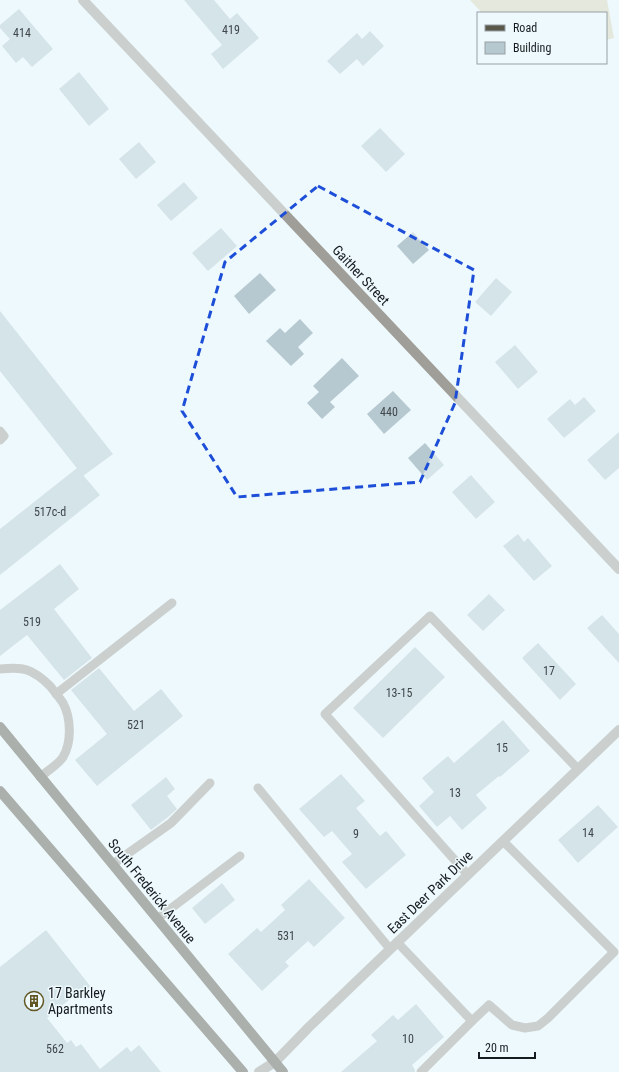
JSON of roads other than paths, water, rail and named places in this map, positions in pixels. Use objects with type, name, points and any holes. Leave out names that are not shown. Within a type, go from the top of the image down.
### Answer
[{"type":"main road","name":"South Frederick Avenue","points":[[0,727],[284,1072]]},
{"type":"main road","points":[[0,791],[243,1072]]},
{"type":"street","name":"Gaither Street","points":[[83,0],[619,569]]},
{"type":"street","name":"East Deer Park Drive","points":[[259,1072],[275,1062],[309,1027],[619,730]]},
{"type":"lane","points":[[0,431],[4,436],[0,440]]},
{"type":"lane","points":[[56,694],[172,602]]},
{"type":"lane","points":[[468,875],[325,714],[430,616],[578,770]]},
{"type":"lane","points":[[0,669],[18,668],[28,670],[38,675],[63,703],[69,726],[67,749],[63,758],[40,777]]},
{"type":"lane","points":[[113,864],[170,823],[210,783]]},
{"type":"lane","points":[[258,788],[394,946],[472,1021]]},
{"type":"lane","points":[[421,1072],[489,1006],[512,1025],[525,1028],[538,1026],[614,952],[503,841]]},
{"type":"lane","points":[[157,919],[240,856]]},
{"type":"place","name":"17 Barkley Apartments","points":[[34,1001]]}]
